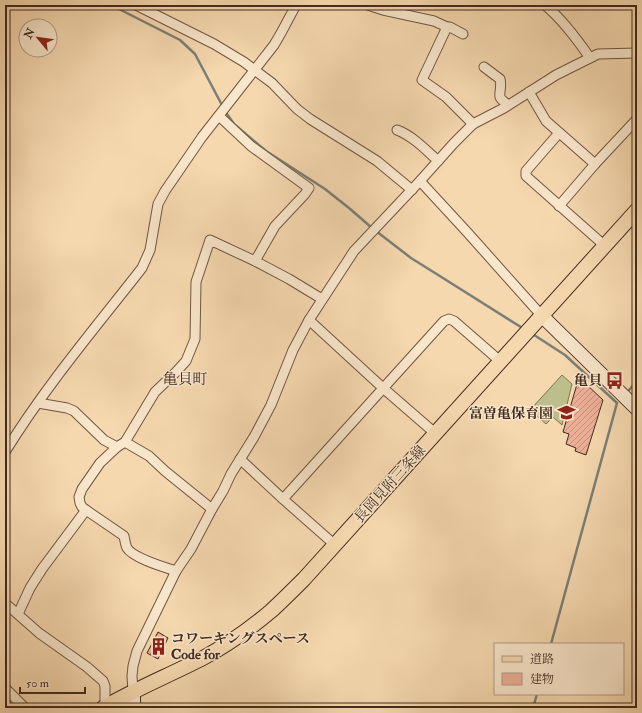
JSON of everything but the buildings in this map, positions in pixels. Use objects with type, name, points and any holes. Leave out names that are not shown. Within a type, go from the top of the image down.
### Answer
[{"type":"main road","name":"長岡見附三条線","points":[[104,707],[220,648],[271,611],[304,579],[637,210]]},
{"type":"street","points":[[136,5],[214,44],[244,62],[272,84],[297,109],[377,161],[412,190]]},
{"type":"street","points":[[5,452],[38,403],[142,268],[150,250],[158,204],[164,191],[202,137],[281,33],[296,5]]},
{"type":"street","points":[[368,5],[383,10],[434,21],[463,34]]},
{"type":"street","points":[[560,5],[549,8],[590,58]]},
{"type":"street","points":[[447,27],[422,80],[446,97],[473,124]]},
{"type":"street","points":[[134,708],[132,676],[137,651],[176,572],[191,549],[271,405],[294,350],[309,320],[354,251],[473,124],[508,106],[556,75],[598,54],[637,53]]},
{"type":"street","points":[[484,67],[500,79],[502,85],[500,89],[500,97],[508,106]]},
{"type":"street","points":[[529,92],[546,121],[595,164]]},
{"type":"street","points":[[219,116],[251,146],[308,188],[275,226],[255,261]]},
{"type":"street","points":[[559,206],[595,164],[637,119]]},
{"type":"street","points":[[397,130],[413,139],[438,161]]},
{"type":"street","points":[[559,133],[526,170],[526,176],[605,246]]},
{"type":"street","points":[[420,182],[542,316],[637,410]]},
{"type":"street","points":[[176,572],[133,554],[125,543],[124,536],[82,507],[80,503],[80,496],[82,489],[100,463],[117,447],[125,442],[155,392],[186,361],[195,339],[196,282],[210,240],[289,279],[322,300]]},
{"type":"street","points":[[283,499],[444,321],[450,319],[454,321],[500,362]]},
{"type":"street","points":[[309,320],[436,434]]},
{"type":"street","points":[[38,403],[67,408],[74,411],[104,440],[117,447]]},
{"type":"street","points":[[125,442],[150,456],[165,471],[212,509]]},
{"type":"street","points":[[240,459],[335,545]]},
{"type":"street","points":[[18,614],[30,588],[42,569],[86,510]]},
{"type":"street","points":[[5,603],[39,633],[103,681],[105,686],[104,707]]},
{"type":"street","points":[[5,688],[25,708]]},
{"type":"green space","points":[[562,375],[572,384],[562,425],[553,417],[546,424],[530,410]]},
{"type":"waterway","points":[[111,5],[180,40],[195,54],[223,107]]},
{"type":"waterway","points":[[225,111],[234,124],[266,151],[325,189],[372,228]]},
{"type":"waterway","points":[[376,231],[411,258],[524,329]]},
{"type":"waterway","points":[[531,333],[565,355],[617,403]]},
{"type":"waterway","points":[[629,390],[637,381]]},
{"type":"waterway","points":[[551,643],[617,403]]},
{"type":"waterway","points":[[533,708],[537,695]]},
{"type":"place","name":"亀貝","points":[[615,380]]},
{"type":"place","name":"富曽亀保育園","points":[[566,413]]},
{"type":"place","name":"コワーキングスペース Code for","points":[[158,646]]},
{"type":"district","name":"亀貝町","points":[[185,379]]}]
